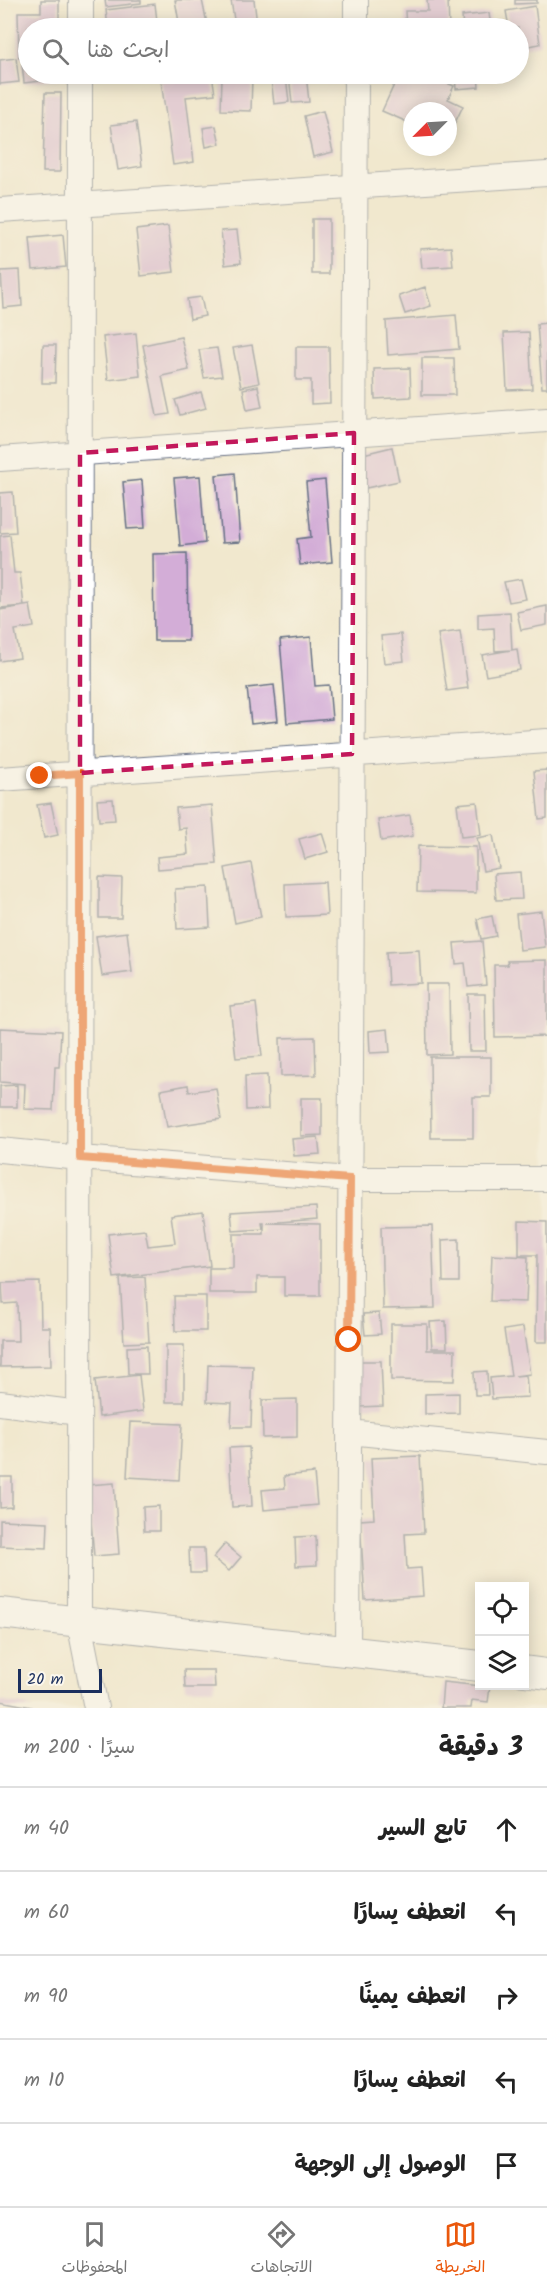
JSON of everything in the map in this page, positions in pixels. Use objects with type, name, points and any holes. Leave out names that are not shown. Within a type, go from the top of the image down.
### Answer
[{"type":"street","points":[[81,0],[81,18]]},
{"type":"street","points":[[356,0],[356,18]]},
{"type":"street","points":[[81,84],[79,1622],[96,1708]]},
{"type":"street","points":[[348,1652],[356,84]]},
{"type":"street","points":[[0,210],[547,174]]},
{"type":"street","points":[[0,459],[547,420]]},
{"type":"street","points":[[0,778],[547,741]]},
{"type":"street","points":[[0,1150],[350,1179],[547,1179]]},
{"type":"street","points":[[0,1403],[79,1413]]},
{"type":"street","points":[[349,1432],[547,1452]]},
{"type":"street","points":[[0,1613],[475,1665]]},
{"type":"street","points":[[529,1672],[547,1674]]},
{"type":"highlighted area","points":[[354,433],[352,754],[80,773],[80,453]]},
{"type":"building","points":[[41,0],[59,0],[59,18],[18,18],[18,12],[41,12]]},
{"type":"building","points":[[105,0],[141,0],[141,3],[106,7]]},
{"type":"building","points":[[175,0],[202,0],[206,18],[178,18]]},
{"type":"building","points":[[231,0],[254,0],[256,18],[234,18]]},
{"type":"building","points":[[427,0],[448,0],[449,18],[405,18],[405,11],[428,11]]},
{"type":"building","points":[[515,0],[537,0],[537,3],[515,4]]},
{"type":"building","points":[[155,4],[157,18],[107,18],[106,10]]},
{"type":"building","points":[[535,6],[540,44],[529,46],[529,18],[507,18],[506,11]]},
{"type":"building","points":[[489,13],[490,18],[462,18],[462,16]]},
{"type":"building","points":[[16,58],[18,82],[0,84],[0,60]]},
{"type":"building","points":[[161,84],[214,84],[215,94],[186,97],[194,162],[173,165]]},
{"type":"building","points":[[222,84],[252,84],[251,111],[221,110]]},
{"type":"building","points":[[272,84],[287,84],[289,102],[274,104]]},
{"type":"building","points":[[290,84],[307,84],[309,102],[292,103]]},
{"type":"building","points":[[394,84],[449,84],[454,86],[448,99],[454,102],[403,102],[403,120],[382,111]]},
{"type":"building","points":[[456,84],[479,84],[479,87],[456,89]]},
{"type":"building","points":[[45,93],[61,93],[60,172],[43,172]]},
{"type":"building","points":[[457,103],[463,106],[457,118]]},
{"type":"building","points":[[323,111],[333,152],[313,157],[304,116]]},
{"type":"building","points":[[136,122],[142,166],[118,170],[111,125]]},
{"type":"building","points":[[216,126],[220,144],[206,147],[203,128]]},
{"type":"building","points":[[312,219],[329,219],[329,274],[312,274]]},
{"type":"building","points":[[168,226],[174,272],[141,276],[136,230]]},
{"type":"building","points":[[237,230],[241,263],[225,265],[221,231]]},
{"type":"building","points":[[63,235],[66,267],[33,270],[30,238]]},
{"type":"building","points":[[451,247],[453,266],[422,268],[420,249]]},
{"type":"building","points":[[20,270],[22,306],[3,308],[1,271]]},
{"type":"building","points":[[425,287],[431,306],[405,314],[399,296]]},
{"type":"building","points":[[201,297],[205,316],[190,319],[187,299]]},
{"type":"building","points":[[456,315],[459,349],[388,355],[386,321]]},
{"type":"building","points":[[547,323],[547,388],[542,388],[537,324]]},
{"type":"building","points":[[529,332],[532,389],[507,390],[504,333]]},
{"type":"building","points":[[136,333],[140,376],[108,380],[103,337]]},
{"type":"building","points":[[181,337],[189,370],[162,376],[170,414],[157,416],[143,345]]},
{"type":"building","points":[[43,345],[56,345],[55,383],[42,383]]},
{"type":"building","points":[[252,345],[259,383],[241,387],[233,348]]},
{"type":"building","points":[[296,347],[329,347],[330,403],[311,404],[311,380],[296,380]]},
{"type":"building","points":[[217,348],[222,376],[204,378],[199,350]]},
{"type":"building","points":[[422,358],[454,358],[455,395],[422,395]]},
{"type":"building","points":[[410,368],[411,397],[375,399],[374,369]]},
{"type":"building","points":[[258,386],[262,407],[247,410],[243,389]]},
{"type":"building","points":[[201,392],[206,408],[180,415],[175,400]]},
{"type":"building","points":[[392,447],[399,481],[366,488],[359,455]]},
{"type":"building","points":[[235,473],[240,542],[222,543],[216,475]]},
{"type":"building","points":[[200,476],[205,543],[180,546],[174,478]]},
{"type":"building","points":[[142,480],[145,528],[127,529],[123,482]]},
{"type":"building","points":[[325,480],[332,562],[300,565],[297,539],[311,537],[306,482]]},
{"type":"building","points":[[13,492],[16,532],[0,533],[0,493]]},
{"type":"building","points":[[10,535],[14,573],[20,573],[24,606],[0,608],[0,536]]},
{"type":"building","points":[[187,553],[188,641],[154,641],[153,554]]},
{"type":"building","points":[[521,579],[526,599],[509,602],[504,582]]},
{"type":"building","points":[[30,605],[34,627],[15,630],[20,658],[0,661],[0,610]]},
{"type":"building","points":[[547,606],[547,625],[521,630],[517,612]]},
{"type":"building","points":[[510,612],[512,650],[495,651],[494,628],[478,629],[478,614]]},
{"type":"building","points":[[460,631],[468,688],[447,691],[438,634]]},
{"type":"building","points":[[401,634],[404,661],[384,663],[381,636]]},
{"type":"building","points":[[311,637],[315,686],[329,685],[332,719],[287,723],[280,640]]},
{"type":"building","points":[[517,649],[520,670],[486,676],[482,655]]},
{"type":"building","points":[[274,685],[278,721],[251,724],[247,688]]},
{"type":"building","points":[[547,770],[547,818],[539,819],[534,771]]},
{"type":"building","points":[[113,799],[115,820],[99,821],[97,800]]},
{"type":"building","points":[[477,802],[481,835],[461,837],[457,804]]},
{"type":"building","points":[[51,803],[58,835],[44,838],[37,805]]},
{"type":"building","points":[[212,805],[217,864],[158,869],[157,857],[188,854],[186,828],[178,829],[176,808]]},
{"type":"building","points":[[410,815],[413,836],[381,841],[378,820]]},
{"type":"building","points":[[322,833],[328,852],[305,859],[299,839]]},
{"type":"building","points":[[493,835],[499,868],[483,871],[477,838]]},
{"type":"building","points":[[418,846],[476,847],[476,893],[417,892]]},
{"type":"building","points":[[251,863],[261,917],[235,923],[225,868]]},
{"type":"building","points":[[520,872],[522,899],[496,900],[494,874]]},
{"type":"building","points":[[99,877],[122,878],[121,918],[99,918]]},
{"type":"building","points":[[325,882],[327,915],[286,917],[285,884]]},
{"type":"building","points":[[208,887],[210,927],[177,929],[175,889]]},
{"type":"building","points":[[541,911],[545,947],[520,950],[516,914]]},
{"type":"building","points":[[492,916],[496,936],[481,939],[477,919]]},
{"type":"building","points":[[127,932],[132,972],[102,976],[96,936]]},
{"type":"building","points":[[482,941],[486,985],[468,987],[465,963],[456,964],[454,943]]},
{"type":"building","points":[[419,950],[421,983],[388,985],[386,952]]},
{"type":"building","points":[[547,960],[547,1036],[495,1037],[494,965],[508,965],[507,961]]},
{"type":"building","points":[[426,984],[449,984],[450,1054],[427,1055]]},
{"type":"building","points":[[468,994],[485,994],[486,1051],[469,1051]]},
{"type":"building","points":[[256,1003],[262,1056],[236,1058],[230,1006]]},
{"type":"building","points":[[0,1028],[61,1031],[59,1067],[55,1067],[53,1110],[24,1109],[25,1084],[0,1082]]},
{"type":"building","points":[[388,1029],[390,1052],[370,1053],[369,1031]]},
{"type":"building","points":[[315,1037],[316,1075],[281,1076],[280,1038]]},
{"type":"building","points":[[430,1057],[491,1057],[491,1097],[473,1097],[473,1138],[431,1138]]},
{"type":"building","points":[[267,1075],[268,1109],[246,1110],[245,1076]]},
{"type":"building","points":[[17,1085],[17,1107],[0,1107],[0,1086]]},
{"type":"building","points":[[188,1085],[189,1092],[216,1088],[221,1119],[167,1127],[161,1090]]},
{"type":"building","points":[[301,1098],[322,1098],[322,1135],[301,1136]]},
{"type":"building","points":[[318,1137],[320,1154],[294,1156],[292,1139]]},
{"type":"building","points":[[316,1207],[317,1219],[267,1223],[320,1224],[320,1296],[284,1296],[284,1277],[257,1277],[257,1293],[209,1293],[209,1268],[233,1268],[233,1234],[264,1234],[264,1223],[262,1223],[263,1229],[233,1231],[231,1212]]},
{"type":"building","points":[[203,1211],[210,1266],[114,1278],[108,1234],[145,1230],[148,1246],[175,1243],[171,1215]]},
{"type":"building","points":[[519,1221],[547,1222],[547,1342],[536,1342],[537,1255],[519,1255]]},
{"type":"building","points":[[432,1226],[435,1308],[383,1309],[381,1227]]},
{"type":"building","points":[[459,1239],[459,1282],[443,1282],[442,1240]]},
{"type":"building","points":[[492,1255],[528,1257],[526,1302],[490,1301]]},
{"type":"building","points":[[145,1277],[149,1342],[124,1343],[120,1278]]},
{"type":"building","points":[[40,1282],[41,1327],[50,1327],[51,1366],[0,1367],[0,1341],[18,1341],[17,1303],[3,1304],[2,1283]]},
{"type":"building","points":[[174,1296],[206,1296],[206,1331],[175,1331]]},
{"type":"building","points":[[379,1313],[381,1334],[365,1335],[363,1314]]},
{"type":"building","points":[[446,1321],[447,1348],[432,1348],[430,1322]]},
{"type":"building","points":[[391,1324],[427,1324],[427,1350],[455,1350],[454,1381],[391,1380]]},
{"type":"building","points":[[523,1327],[530,1374],[515,1376],[526,1375],[528,1397],[492,1399],[490,1378],[511,1376],[504,1330]]},
{"type":"building","points":[[166,1345],[184,1345],[184,1402],[166,1402]]},
{"type":"building","points":[[147,1346],[148,1374],[128,1374],[127,1347]]},
{"type":"building","points":[[357,1361],[381,1361],[383,1406],[359,1407]]},
{"type":"building","points":[[208,1365],[253,1366],[251,1427],[231,1427],[232,1403],[207,1402]]},
{"type":"building","points":[[487,1371],[488,1395],[475,1395],[474,1372]]},
{"type":"building","points":[[139,1375],[143,1411],[99,1417],[95,1380]]},
{"type":"building","points":[[459,1393],[459,1413],[425,1414],[425,1394]]},
{"type":"building","points":[[297,1399],[297,1437],[263,1438],[262,1400]]},
{"type":"building","points":[[130,1422],[182,1424],[179,1480],[127,1477]]},
{"type":"building","points":[[249,1447],[252,1506],[232,1507],[229,1448]]},
{"type":"building","points":[[420,1456],[424,1533],[405,1534],[407,1569],[421,1568],[423,1596],[365,1600],[360,1520],[374,1519],[371,1458]]},
{"type":"building","points":[[314,1473],[317,1505],[264,1510],[262,1490],[285,1488],[284,1476]]},
{"type":"building","points":[[0,1477],[12,1477],[12,1507],[0,1508]]},
{"type":"building","points":[[114,1483],[119,1554],[94,1556],[88,1485]]},
{"type":"building","points":[[159,1506],[159,1531],[144,1531],[143,1507]]},
{"type":"building","points":[[0,1520],[48,1522],[47,1548],[0,1546]]},
{"type":"building","points":[[316,1536],[317,1565],[296,1566],[295,1537]]},
{"type":"building","points":[[225,1544],[241,1557],[229,1571],[213,1558]]},
{"type":"building","points":[[189,1548],[204,1548],[205,1573],[190,1573]]},
{"type":"building","points":[[184,1670],[214,1670],[215,1688],[185,1688]]},
{"type":"building","points":[[443,1682],[475,1685],[475,1690],[490,1690],[488,1702],[472,1700],[471,1708],[441,1708]]},
{"type":"building","points":[[0,1701],[32,1707],[32,1708],[0,1708]]},
{"type":"route","points":[[40,776],[80,773],[80,1158],[350,1179],[349,1340]]}]
